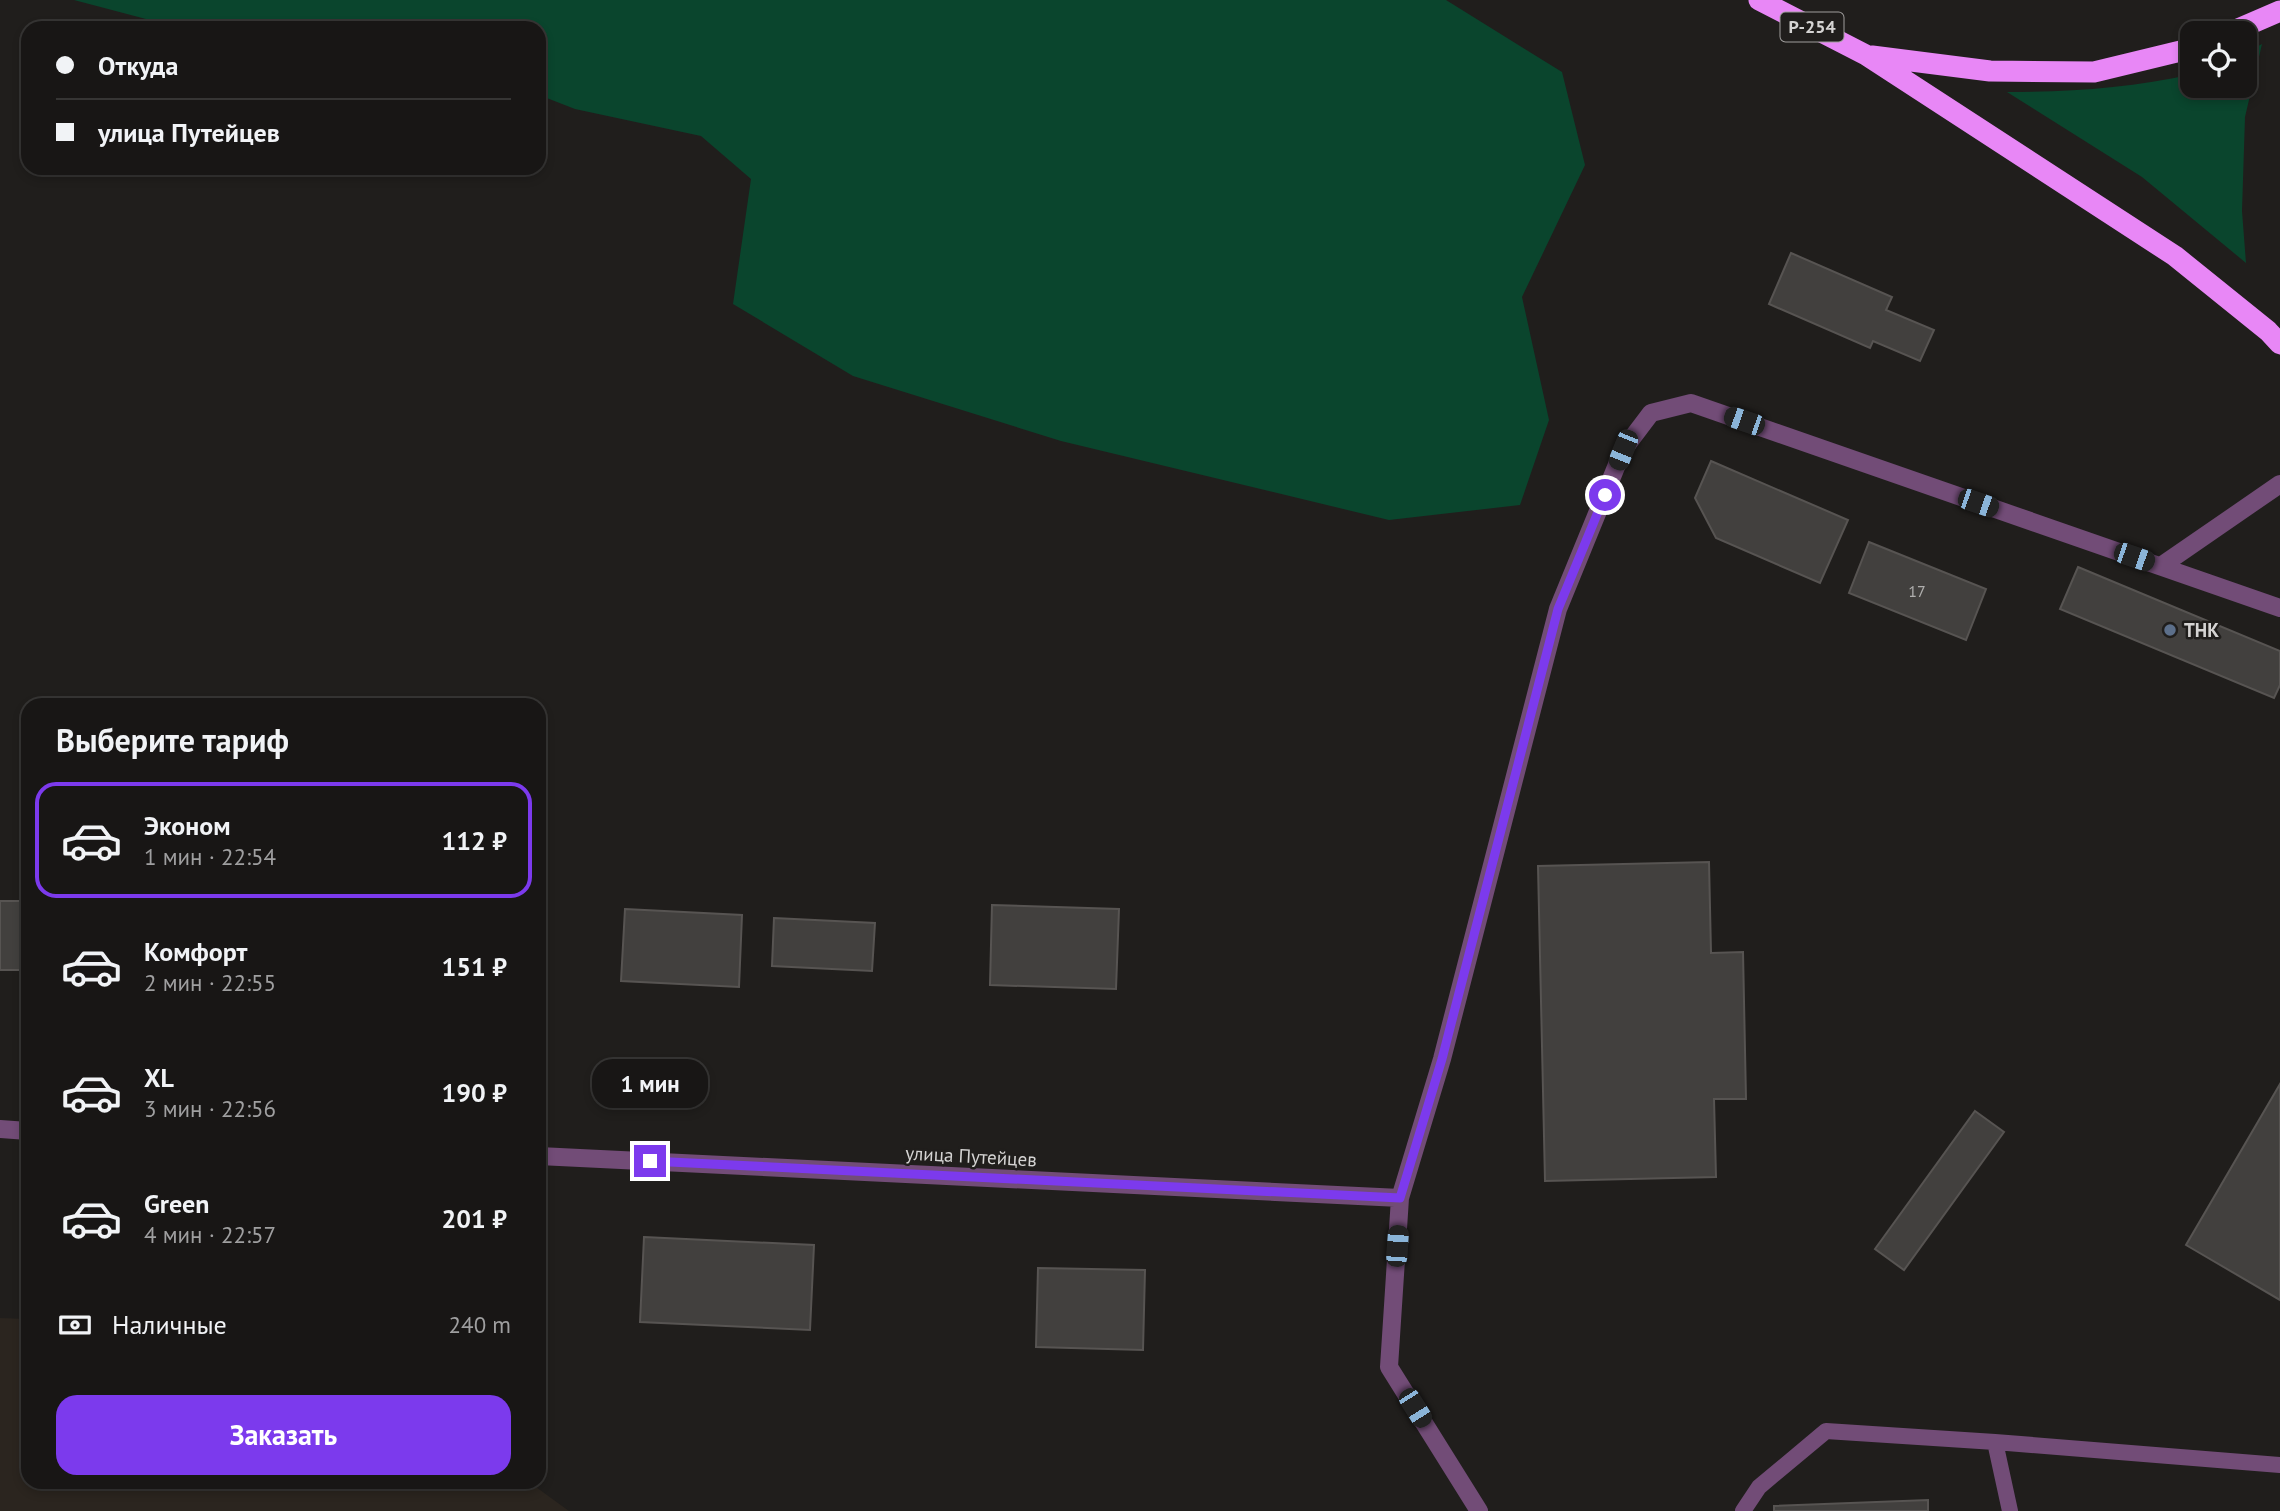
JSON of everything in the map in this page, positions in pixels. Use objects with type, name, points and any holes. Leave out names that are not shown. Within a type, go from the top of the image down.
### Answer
[{"type":"highway","name":"Р-254","points":[[1759,0],[1866,55]]},
{"type":"highway","points":[[2257,21],[2280,11]]},
{"type":"highway","points":[[1866,55],[1990,71],[2094,72],[2180,51]]},
{"type":"highway","points":[[1866,55],[2175,256],[2268,331],[2280,344]]},
{"type":"street","points":[[1479,1511],[1389,1367],[1400,1198],[1442,1059],[1558,609],[1623,450],[1651,413],[1692,403],[2280,608]]},
{"type":"street","points":[[2161,566],[2280,484]]},
{"type":"street","points":[[0,1129],[21,1130]]},
{"type":"street","name":"улица Путейцев","points":[[546,1156],[1400,1198]]},
{"type":"lane","points":[[1743,1511],[1759,1487],[1826,1431],[1995,1441],[2280,1465]]},
{"type":"lane","points":[[1995,1441],[2010,1511]]},
{"type":"shaded area","points":[[0,1318],[21,1319],[21,1489],[539,1489],[569,1511],[0,1511]]},
{"type":"green space","points":[[74,0],[1446,0],[1562,72],[1585,165],[1522,297],[1549,420],[1520,505],[1389,520],[1061,441],[853,376],[733,304],[751,179],[701,136],[575,109],[546,98],[546,21],[154,21]]},
{"type":"green space","points":[[2262,44],[2257,65],[2257,47]]},
{"type":"green space","points":[[2180,77],[2180,98],[2249,98],[2245,117],[2242,211],[2246,263],[2142,177],[2007,92],[2147,83]]},
{"type":"building","points":[[1791,253],[1892,297],[1886,310],[1934,330],[1920,361],[1873,341],[1870,348],[1769,304]]},
{"type":"building","points":[[1711,461],[1848,520],[1820,583],[1716,538],[1695,498]]},
{"type":"building","points":[[1869,542],[1986,589],[1966,640],[1849,593]]},
{"type":"building","name":"ТНК","points":[[2078,567],[2280,651],[2280,685],[2274,698],[2060,609]]},
{"type":"building","points":[[1709,862],[1711,953],[1743,952],[1746,1099],[1714,1099],[1716,1177],[1545,1181],[1538,866]]},
{"type":"building","points":[[0,901],[21,901],[21,970],[0,970]]},
{"type":"building","points":[[992,905],[1119,909],[1116,989],[990,985]]},
{"type":"building","points":[[625,909],[742,915],[739,987],[621,981]]},
{"type":"building","points":[[774,918],[875,923],[872,971],[772,966]]},
{"type":"building","points":[[2280,1084],[2280,1300],[2186,1245]]},
{"type":"building","points":[[1975,1111],[2004,1132],[1904,1270],[1875,1249]]},
{"type":"building","points":[[644,1237],[814,1245],[810,1330],[640,1322]]},
{"type":"building","points":[[1038,1268],[1145,1270],[1143,1350],[1036,1347]]},
{"type":"building","points":[[1928,1500],[1928,1511],[1774,1511],[1774,1506]]},
{"type":"place","name":"ТНК","points":[[2170,630]]},
{"type":"route","points":[[650,1161],[1400,1198],[1442,1059],[1558,609],[1605,495]]}]
